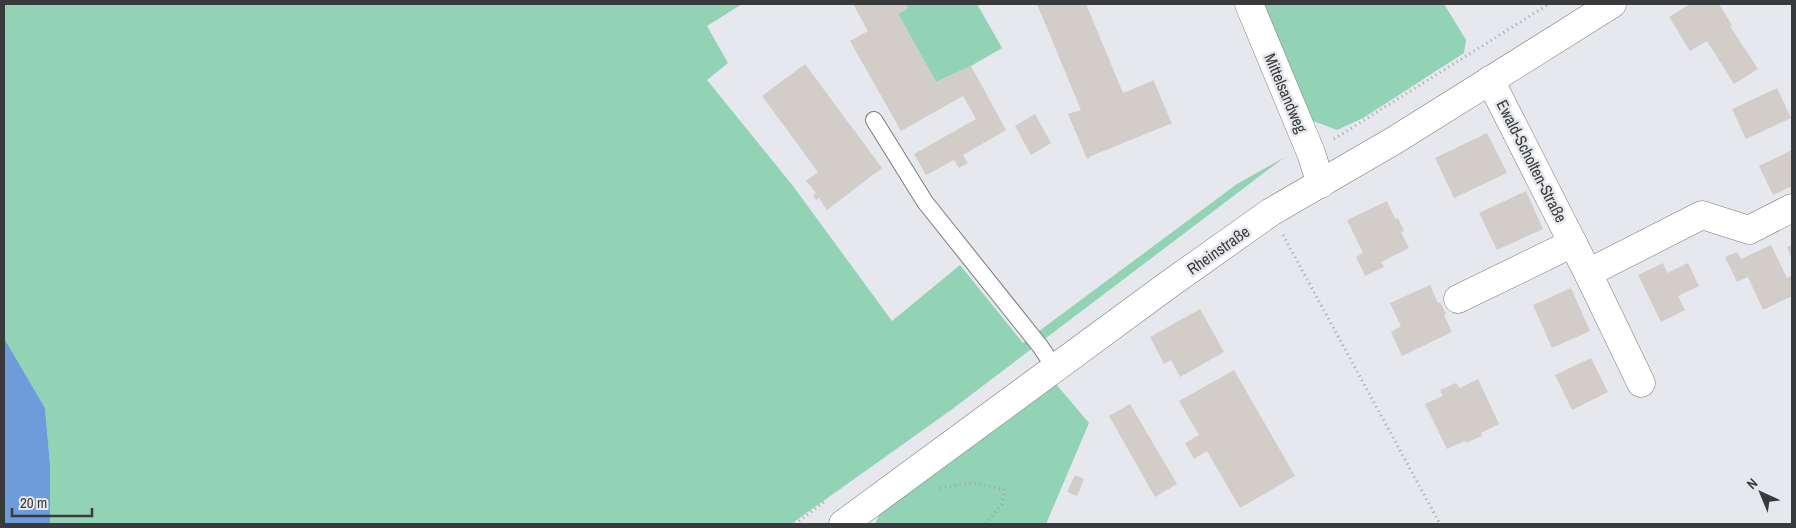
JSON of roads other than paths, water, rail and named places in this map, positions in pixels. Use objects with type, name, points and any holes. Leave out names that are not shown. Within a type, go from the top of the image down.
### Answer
[{"type":"main road","name":"Mittelsandweg","points":[[1249,4],[1311,153],[1321,184]]},
{"type":"main road","name":"Rheinstraße","points":[[843,524],[1168,285],[1271,212],[1394,140],[1612,4]]},
{"type":"main road","name":"Ewald-Scholten-Straße","points":[[1490,80],[1588,273],[1641,384]]},
{"type":"main road","points":[[1588,273],[1702,216],[1748,230],[1792,208]]},
{"type":"main road","name":"Ewald-Scholten-Straße","points":[[1458,299],[1573,243]]},
{"type":"lane","points":[[874,120],[925,202],[1040,346],[1055,368]]},
{"type":"water","points":[[4,338],[45,408],[50,464],[50,524],[4,524]]}]
